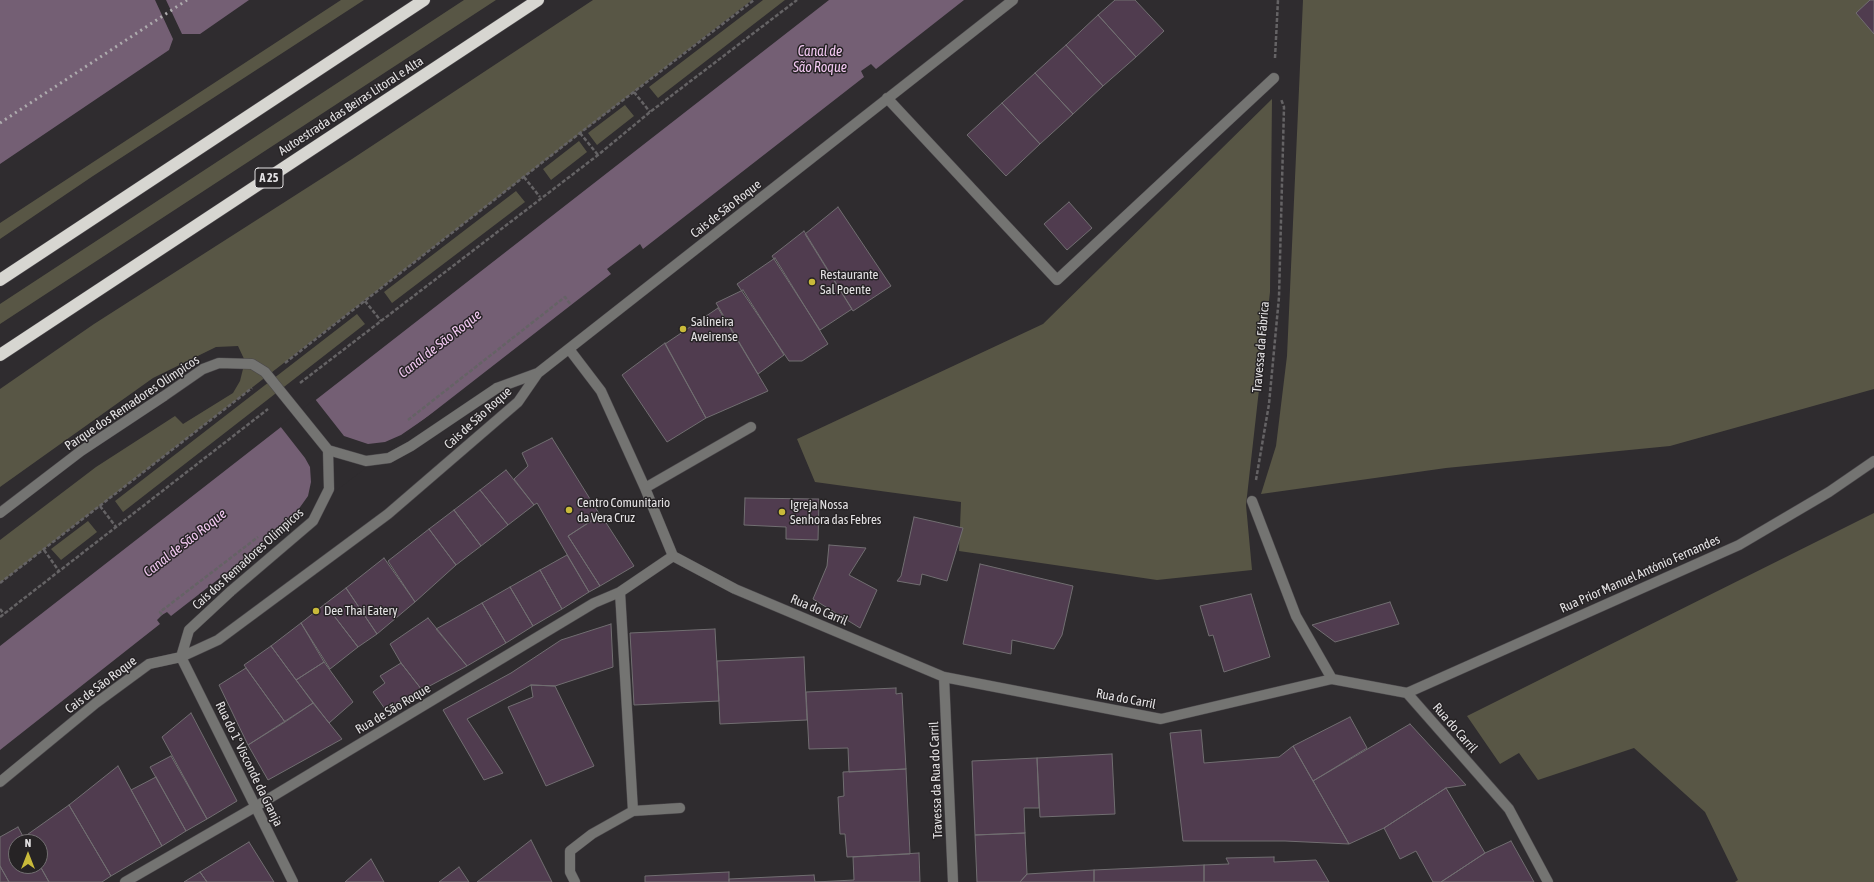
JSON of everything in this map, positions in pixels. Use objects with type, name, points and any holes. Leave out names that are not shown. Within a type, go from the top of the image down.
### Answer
[{"type":"highway","points":[[0,280],[424,0]]},
{"type":"highway","name":"Autoestrada das Beiras Litoral e Alta","points":[[0,355],[538,0]]},
{"type":"street","name":"Cais de São Roque","points":[[0,782],[96,703],[149,664],[181,656],[218,640],[388,514],[518,402],[538,373],[1013,0]]},
{"type":"street","points":[[887,98],[1057,280],[1274,78]]},
{"type":"street","points":[[569,349],[601,391],[645,488],[673,556]]},
{"type":"street","name":"Parque dos Remadores Olímpicos","points":[[0,513],[82,451],[203,369],[219,363],[252,364],[265,372],[328,450]]},
{"type":"street","points":[[328,450],[366,461],[389,458],[411,446],[497,388],[538,373]]},
{"type":"street","points":[[645,488],[751,427]]},
{"type":"street","name":"Cais dos Remadores Olímpicos","points":[[181,656],[189,630],[231,591],[313,521],[329,489],[328,450]]},
{"type":"street","name":"Rua Prior Manuel António Fernandes","points":[[1406,693],[1739,545],[1829,492],[1874,461]]},
{"type":"street","points":[[1252,501],[1296,616],[1332,679]]},
{"type":"street","name":"Rua do Carril","points":[[673,556],[734,589],[944,677],[1162,719],[1332,679],[1406,693],[1509,809],[1548,882]]},
{"type":"street","name":"Rua de São Roque","points":[[125,882],[256,807],[594,603],[620,592],[673,556]]},
{"type":"street","points":[[620,592],[633,811]]},
{"type":"street","name":"Rua do 1º Visconde da Granja","points":[[181,656],[293,882]]},
{"type":"street","name":"Travessa da Rua do Carril","points":[[944,677],[953,882]]},
{"type":"street","points":[[576,882],[570,872],[570,851],[592,834],[633,811],[680,808]]},
{"type":"path","points":[[279,368],[580,133],[754,0]]},
{"type":"path","points":[[299,385],[540,198],[598,155],[650,112],[797,0]]},
{"type":"path","name":"Travessa da Fábrica","points":[[1252,501],[1269,404],[1279,297],[1284,107],[1274,78],[1278,0]]},
{"type":"path","points":[[634,92],[650,112]]},
{"type":"path","points":[[580,133],[598,155]]},
{"type":"path","points":[[524,177],[540,198]]},
{"type":"path","points":[[365,301],[381,321]]},
{"type":"path","points":[[0,583],[254,387]]},
{"type":"path","points":[[0,617],[274,404]]},
{"type":"path","points":[[100,506],[116,527]]},
{"type":"path","points":[[44,550],[59,571]]},
{"type":"path","points":[[0,609],[4,614]]},
{"type":"shaded area","points":[[341,0],[364,0],[93,176],[0,239],[0,223]]},
{"type":"shaded area","points":[[464,0],[496,0],[0,324],[0,304]]},
{"type":"shaded area","points":[[593,0],[752,0],[0,583],[0,540],[96,467],[175,416],[183,424],[233,393],[240,381],[245,361],[238,346],[216,347],[153,378],[0,487],[0,389],[94,324],[352,159]]},
{"type":"shaded area","points":[[763,0],[785,0],[658,98],[649,87]]},
{"type":"shaded area","points":[[1303,0],[1874,0],[1874,389],[1670,446],[1446,468],[1261,494],[1276,446],[1287,356]]},
{"type":"shaded area","points":[[1272,99],[1270,292],[1246,505],[1252,570],[1157,580],[959,551],[961,502],[815,482],[797,439],[1043,324]]},
{"type":"shaded area","points":[[625,105],[634,116],[597,145],[588,133]]},
{"type":"shaded area","points":[[579,141],[587,152],[551,180],[543,169]]},
{"type":"shaded area","points":[[516,191],[525,202],[392,303],[384,292]]},
{"type":"shaded area","points":[[357,314],[365,324],[123,512],[115,501]]},
{"type":"shaded area","points":[[1874,513],[1874,882],[1735,882],[1738,880],[1705,812],[1634,748],[1538,780],[1519,753],[1500,764],[1467,716]]},
{"type":"shaded area","points":[[88,521],[97,532],[61,560],[51,549]]},
{"type":"water","points":[[0,0],[155,0],[173,39],[169,50],[0,164]]},
{"type":"water","points":[[166,0],[249,0],[200,34],[182,34]]},
{"type":"water","name":"Canal de São Roque","points":[[829,0],[964,0],[876,69],[871,64],[861,71],[864,77],[643,249],[640,244],[607,269],[611,274],[171,616],[167,612],[162,615],[157,620],[160,624],[0,750],[0,646]]},
{"type":"pier","points":[[468,389],[227,575],[298,510],[308,496],[311,482],[310,467],[305,458],[280,426],[315,399],[344,436],[368,444],[385,442],[401,435]]},
{"type":"building","points":[[1115,0],[1135,0],[1164,31],[1136,57],[1098,15]]},
{"type":"building","points":[[1870,0],[1874,0],[1874,34],[1856,13]]},
{"type":"building","points":[[1098,15],[1136,57],[1103,86],[1066,45]]},
{"type":"building","points":[[1066,45],[1103,86],[1073,114],[1035,73]]},
{"type":"building","points":[[1035,73],[1073,114],[1040,144],[1002,103]]},
{"type":"building","points":[[1002,103],[1040,144],[1006,176],[967,135]]},
{"type":"building","points":[[1069,202],[1092,228],[1067,250],[1044,224]]},
{"type":"building","points":[[838,207],[891,286],[853,311],[805,234]]},
{"type":"building","name":"Restaurante Sal Poente","points":[[804,231],[852,309],[820,330],[772,256]]},
{"type":"building","points":[[775,258],[828,344],[802,361],[789,361],[737,284]]},
{"type":"building","points":[[743,290],[784,355],[758,374],[716,303]]},
{"type":"building","points":[[718,308],[768,391],[706,418],[665,344]]},
{"type":"building","points":[[665,343],[706,418],[667,442],[622,375]]},
{"type":"building","name":"Centro Comunitario da Vera Cruz","points":[[552,438],[600,515],[568,536],[600,586],[589,592],[537,503],[534,505],[514,479],[528,466],[522,453]]},
{"type":"building","points":[[506,470],[534,505],[508,525],[480,490]]},
{"type":"building","points":[[480,490],[508,525],[481,546],[454,510]]},
{"type":"building","name":"Igreja Nossa Senhora das Febres","points":[[745,498],[819,499],[818,540],[786,539],[786,527],[744,525]]},
{"type":"building","points":[[454,510],[481,546],[456,565],[429,529]]},
{"type":"building","points":[[601,515],[634,566],[600,586],[568,536]]},
{"type":"building","points":[[914,517],[963,528],[947,581],[922,574],[920,585],[897,581],[901,576]]},
{"type":"building","points":[[429,529],[456,565],[415,602],[388,561]]},
{"type":"building","points":[[829,545],[866,548],[849,575],[877,590],[860,628],[813,599],[827,566]]},
{"type":"building","points":[[567,555],[589,592],[562,609],[540,570]]},
{"type":"building","points":[[384,558],[415,602],[377,634],[346,588]]},
{"type":"building","points":[[980,564],[1073,586],[1062,635],[1054,649],[1012,640],[1011,654],[963,644]]},
{"type":"building","points":[[540,570],[562,609],[533,626],[510,587]]},
{"type":"building","points":[[510,587],[533,626],[506,643],[482,603]]},
{"type":"building","points":[[346,588],[377,634],[358,647],[325,604]]},
{"type":"building","points":[[1251,594],[1270,657],[1224,672],[1213,635],[1209,636],[1200,606]]},
{"type":"building","points":[[1390,602],[1399,624],[1335,642],[1312,625]]},
{"type":"building","points":[[482,603],[506,643],[467,666],[436,629]]},
{"type":"building","points":[[325,604],[358,647],[330,669],[301,623]]},
{"type":"building","points":[[428,618],[467,666],[422,690],[401,663],[390,644]]},
{"type":"building","points":[[301,623],[324,662],[296,680],[271,646]]},
{"type":"building","points":[[611,624],[613,667],[555,686],[531,685],[467,719],[503,773],[484,780],[443,710],[511,673],[561,640]]},
{"type":"building","points":[[715,629],[719,701],[634,705],[630,633]]},
{"type":"building","points":[[271,646],[313,703],[285,722],[244,665]]},
{"type":"building","points":[[804,657],[807,720],[720,724],[717,661]]},
{"type":"building","points":[[324,662],[353,702],[329,723],[296,680]]},
{"type":"building","points":[[401,663],[422,690],[385,709],[373,692],[385,683],[380,676]]},
{"type":"building","points":[[246,668],[285,722],[248,745],[219,685]]},
{"type":"building","points":[[531,685],[555,686],[594,766],[546,786],[508,707],[533,697]]},
{"type":"building","points":[[896,688],[896,694],[902,693],[906,769],[849,772],[848,748],[809,749],[806,692]]},
{"type":"building","points":[[313,703],[342,739],[268,780],[248,745]]},
{"type":"building","points":[[191,713],[237,801],[207,819],[162,737]]},
{"type":"building","points":[[1350,717],[1367,748],[1313,781],[1293,746]]},
{"type":"building","points":[[1410,724],[1466,785],[1446,788],[1384,828],[1349,844],[1313,781]]},
{"type":"building","points":[[1201,730],[1204,763],[1279,757],[1293,746],[1349,844],[1285,841],[1183,841],[1170,733]]},
{"type":"building","points":[[1112,754],[1115,814],[1040,817],[1037,758]]},
{"type":"building","points":[[171,756],[207,819],[186,831],[150,767]]},
{"type":"building","points":[[1037,758],[1039,808],[1024,808],[1025,833],[975,835],[972,761]]},
{"type":"building","points":[[118,766],[162,846],[111,876],[69,805]]},
{"type":"building","points":[[906,769],[910,854],[847,857],[845,834],[840,834],[838,797],[844,796],[843,772]]},
{"type":"building","points":[[156,777],[186,831],[162,846],[131,790]]},
{"type":"building","points":[[1446,788],[1485,853],[1441,882],[1433,882],[1416,851],[1400,859],[1384,828]]},
{"type":"building","points":[[69,805],[111,876],[102,882],[49,882],[44,874],[48,874],[48,834],[28,834]]},
{"type":"building","points":[[18,827],[22,834],[8,834],[8,874],[44,874],[49,882],[9,882],[0,866],[0,837]]},
{"type":"building","points":[[1025,833],[1027,874],[1020,882],[977,882],[975,835]]},
{"type":"building","points":[[531,840],[552,882],[477,882]]},
{"type":"building","points":[[1511,841],[1534,882],[1441,882],[1485,853]]},
{"type":"building","points":[[249,842],[274,882],[207,882],[200,872]]},
{"type":"building","points":[[919,853],[920,882],[815,882],[854,880],[853,857]]},
{"type":"building","points":[[1274,857],[1274,862],[1316,860],[1329,882],[1204,882],[1204,865],[1229,864],[1226,858]]},
{"type":"building","points":[[371,859],[384,882],[345,882]]},
{"type":"building","points":[[1204,865],[1204,882],[1094,882],[1094,870]]},
{"type":"building","points":[[0,866],[9,882],[0,882]]},
{"type":"building","points":[[459,867],[469,882],[439,882]]},
{"type":"building","points":[[1094,870],[1094,882],[1020,882],[1027,874]]},
{"type":"building","points":[[200,872],[207,882],[184,882]]},
{"type":"building","points":[[729,872],[729,882],[645,882],[645,876]]},
{"type":"building","points":[[814,875],[815,882],[729,882],[729,879]]},
{"type":"railway","points":[[0,123],[187,0]]},
{"type":"place","name":"Restaurante Sal Poente","points":[[812,282]]},
{"type":"place","name":"Salineira Aveirense","points":[[683,329]]},
{"type":"place","name":"Centro Comunitario da Vera Cruz","points":[[569,510]]},
{"type":"place","name":"Igreja Nossa Senhora das Febres","points":[[782,512]]},
{"type":"place","name":"Dee Thai Eatery","points":[[316,611]]}]
